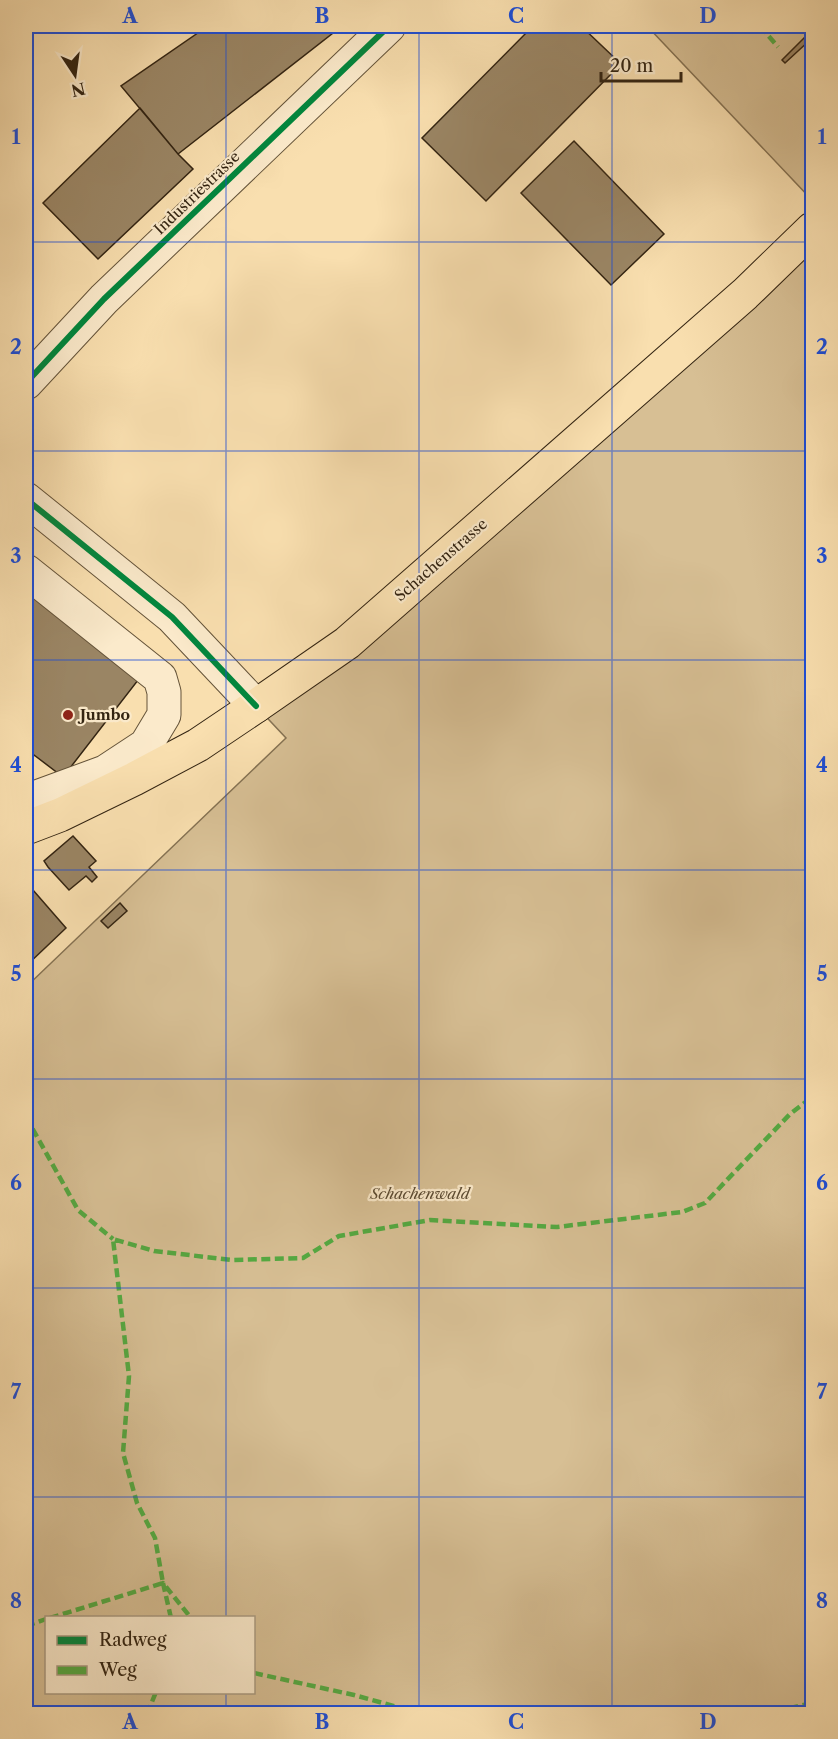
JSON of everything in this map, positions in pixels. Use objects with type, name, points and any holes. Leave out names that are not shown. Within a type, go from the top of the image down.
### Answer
[{"type":"main road","name":"Schachenstrasse","points":[[26,828],[60,815],[198,745],[347,643],[745,294],[813,229]]},
{"type":"street","name":"Industriestrasse","points":[[26,383],[104,299],[389,26]]},
{"type":"street","points":[[26,499],[172,618],[256,706]]},
{"type":"street","points":[[26,571],[160,678],[164,692],[164,715],[146,745],[105,772],[26,801]]},
{"type":"green space","points":[[647,26],[812,26],[812,200]]},
{"type":"green space","name":"Schachenwald","points":[[812,229],[812,1713],[26,1714],[26,987],[286,738],[256,706]]},
{"type":"building","points":[[208,26],[342,26],[178,154],[121,86]]},
{"type":"building","points":[[533,26],[581,26],[621,64],[486,201],[422,138]]},
{"type":"building","points":[[807,35],[811,39],[785,63],[782,60]]},
{"type":"building","points":[[140,108],[193,169],[98,259],[43,203]]},
{"type":"building","points":[[574,141],[664,234],[611,285],[521,193]]},
{"type":"building","name":"Jumbo","points":[[26,584],[142,675],[63,777],[34,755],[26,766]]},
{"type":"building","points":[[73,836],[96,861],[89,867],[97,877],[92,882],[86,876],[69,890],[44,861]]},
{"type":"building","points":[[26,882],[66,928],[26,966]]},
{"type":"building","points":[[120,903],[127,911],[108,928],[101,921]]},
{"type":"marked path","points":[[760,26],[778,47]]},
{"type":"marked path","points":[[808,234],[812,238]]},
{"type":"marked path","points":[[56,1616],[163,1583],[155,1538],[137,1503],[123,1453],[129,1376],[113,1239],[154,1251],[232,1260],[303,1258],[339,1236],[430,1220],[557,1227],[682,1212],[705,1203],[790,1114],[812,1097]]},
{"type":"marked path","points":[[26,1117],[78,1210],[113,1239]]},
{"type":"marked path","points":[[171,1616],[163,1583],[189,1616]]},
{"type":"marked path","points":[[26,1626],[45,1619]]},
{"type":"marked path","points":[[255,1673],[354,1695],[423,1714]]},
{"type":"marked path","points":[[147,1714],[155,1694]]},
{"type":"marked path","points":[[763,1714],[812,1703]]},
{"type":"cycle path","points":[[26,383],[104,299],[389,26]]},
{"type":"cycle path","points":[[26,499],[172,617],[256,706]]},
{"type":"place","name":"Jumbo","points":[[68,715]]}]
